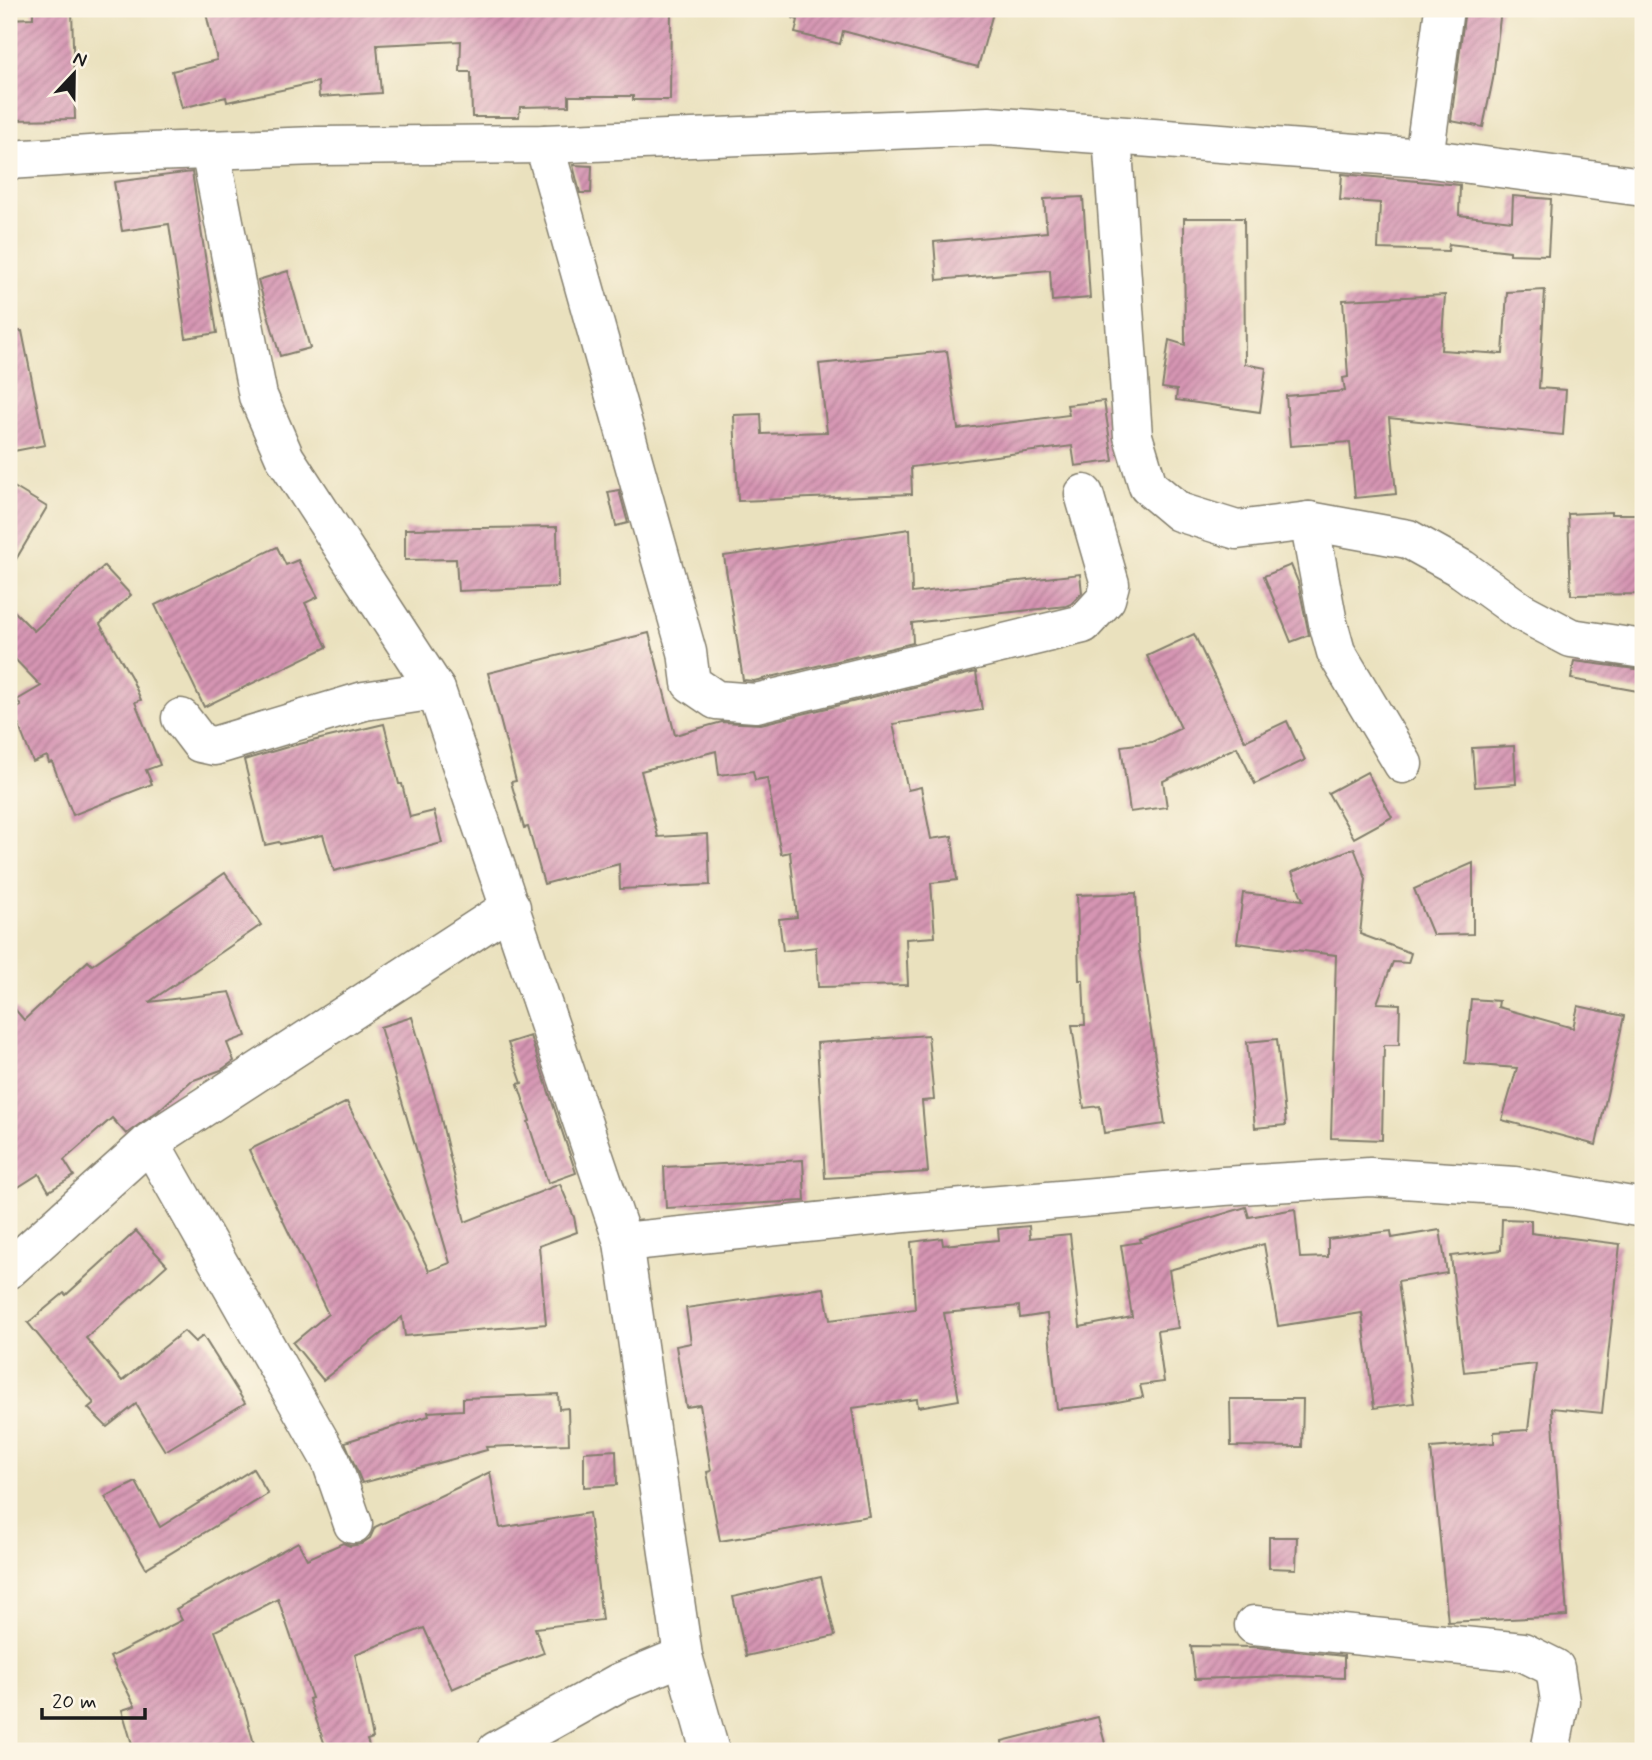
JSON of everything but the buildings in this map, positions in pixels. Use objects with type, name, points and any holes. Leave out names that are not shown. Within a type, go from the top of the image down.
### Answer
[{"type":"street","points":[[1424,158],[1444,9]]},
{"type":"street","points":[[9,160],[209,150],[544,144],[989,126],[1424,158],[1643,187]]},
{"type":"street","points":[[1112,136],[1133,436],[1148,486],[1179,512],[1237,530],[1310,520],[1408,539],[1462,569],[1520,611],[1571,638],[1643,649]]},
{"type":"street","points":[[544,144],[687,652],[691,683],[716,700],[756,703],[1083,624],[1106,599],[1110,584],[1084,494]]},
{"type":"street","points":[[209,150],[258,396],[285,458],[436,690],[623,1242],[683,1656],[710,1751]]},
{"type":"street","points":[[1310,520],[1336,652],[1403,764]]},
{"type":"street","points":[[181,718],[200,743],[214,746],[364,702],[436,690]]},
{"type":"street","points":[[9,1269],[150,1142],[511,908]]},
{"type":"street","points":[[150,1142],[331,1461],[353,1524]]},
{"type":"street","points":[[623,1242],[904,1213],[1224,1186],[1370,1177],[1515,1186],[1643,1208]]},
{"type":"street","points":[[1254,1625],[1523,1653],[1555,1668],[1560,1701],[1550,1751]]},
{"type":"street","points":[[496,1751],[618,1682],[683,1656]]}]
